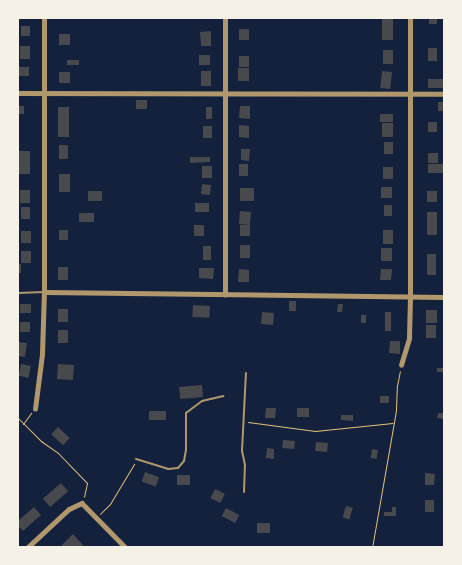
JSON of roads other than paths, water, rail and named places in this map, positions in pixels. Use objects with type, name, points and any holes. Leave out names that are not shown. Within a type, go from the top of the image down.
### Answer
[{"type":"street","points":[[35,409],[42,354],[44,292],[44,18]]},
{"type":"street","points":[[225,18],[225,295]]},
{"type":"street","points":[[401,365],[409,338],[410,18]]},
{"type":"street","points":[[18,93],[444,94]]},
{"type":"street","points":[[44,292],[444,296]]},
{"type":"street","points":[[27,548],[69,509],[82,503],[126,548]]},
{"type":"lane","points":[[18,293],[44,292]]},
{"type":"lane","points":[[244,492],[245,465],[242,451],[246,373]]},
{"type":"lane","points":[[136,459],[168,469],[178,468],[184,461],[186,450],[186,413],[202,402],[223,396]]}]
